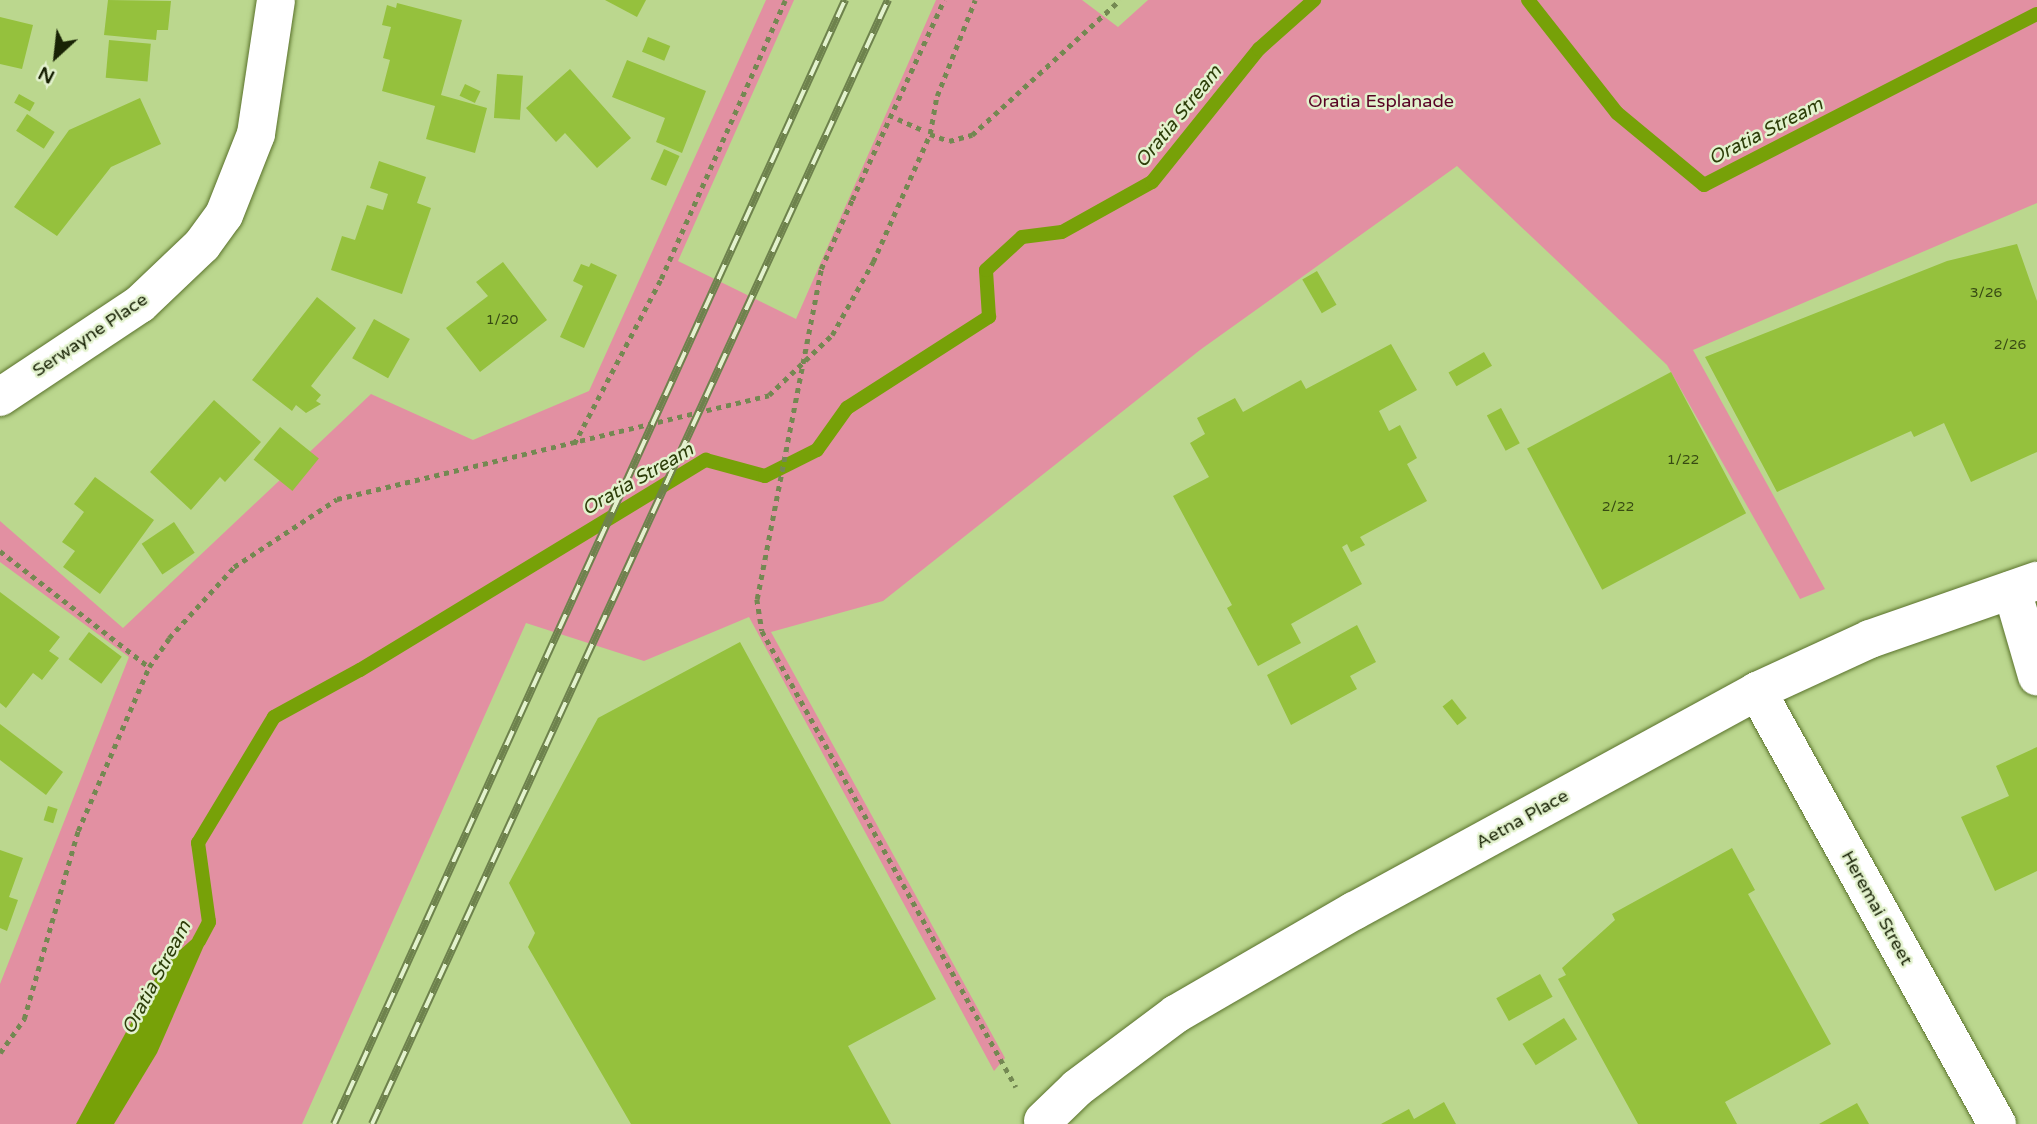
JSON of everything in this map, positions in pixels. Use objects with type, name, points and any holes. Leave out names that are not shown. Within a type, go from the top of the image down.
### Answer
[{"type":"street","name":"Serwayne Place","points":[[0,397],[139,304],[202,245],[224,215],[256,134],[276,0]]},
{"type":"street","points":[[2025,586],[2037,676]]},
{"type":"street","name":"Aetna Place","points":[[1042,1121],[1077,1088],[1176,1014],[1354,911],[1757,691],[1870,639],[2025,586]]},
{"type":"street","name":"Heremai Street","points":[[1757,691],[1997,1124]]},
{"type":"path","points":[[574,444],[661,279],[785,0]]},
{"type":"path","points":[[944,0],[821,270],[757,599],[769,643],[1006,1073],[1042,1121]]},
{"type":"path","points":[[0,1053],[24,1019],[78,831],[149,667],[169,638],[234,568],[337,499],[769,395],[832,335],[873,262],[930,134],[937,96],[975,0]]},
{"type":"path","points":[[930,134],[949,141],[972,135],[1120,0]]},
{"type":"path","points":[[898,119],[923,130]]},
{"type":"path","points":[[0,551],[149,667]]},
{"type":"green space","name":"Oratia Esplanade","points":[[766,0],[794,0],[678,261],[796,319],[936,0],[1082,0],[1118,27],[1148,0],[2037,0],[2037,203],[1693,350],[1825,589],[1800,599],[1667,365],[1457,166],[1200,350],[883,601],[771,632],[1005,1058],[994,1071],[749,617],[644,661],[526,623],[302,1124],[0,1124],[0,984],[129,657],[0,562],[0,521],[123,628],[371,394],[473,440],[589,391]]},
{"type":"water","points":[[216,918],[157,1053],[114,1124],[76,1124],[162,966]]},
{"type":"building","points":[[108,0],[171,1],[168,30],[157,30],[156,40],[104,35]]},
{"type":"building","points":[[605,0],[646,0],[637,17]]},
{"type":"building","points":[[397,3],[462,20],[441,95],[487,108],[475,153],[426,139],[435,106],[382,91],[390,60],[383,58],[391,27],[382,25],[387,5],[396,8]]},
{"type":"building","points":[[0,17],[33,25],[22,69],[0,64]]},
{"type":"building","points":[[648,37],[670,46],[664,61],[642,52]]},
{"type":"building","points":[[109,40],[151,44],[148,82],[106,78]]},
{"type":"building","points":[[627,60],[706,91],[682,153],[656,142],[665,118],[612,97]]},
{"type":"building","points":[[570,69],[631,138],[597,168],[565,133],[556,142],[526,108]]},
{"type":"building","points":[[497,74],[523,76],[520,120],[494,118]]},
{"type":"building","points":[[465,84],[480,91],[475,103],[460,96]]},
{"type":"building","points":[[19,94],[35,103],[30,111],[14,103]]},
{"type":"building","points":[[140,98],[161,144],[111,167],[57,236],[14,207],[69,130]]},
{"type":"building","points":[[27,114],[55,132],[44,149],[16,131]]},
{"type":"building","points":[[664,149],[680,156],[666,186],[651,179]]},
{"type":"building","points":[[379,161],[426,177],[417,203],[431,208],[402,294],[331,270],[342,236],[355,240],[367,205],[383,210],[388,194],[370,188]]},
{"type":"building","points":[[2017,244],[2037,301],[2037,452],[1971,482],[1944,423],[1914,437],[1911,431],[1777,492],[1705,357],[1947,261]]},
{"type":"building","points":[[503,262],[547,320],[480,372],[446,328],[488,296],[476,282]]},
{"type":"building","points":[[591,263],[617,275],[584,348],[560,337],[583,286],[573,281],[581,264],[589,267]]},
{"type":"building","points":[[1317,271],[1336,305],[1322,313],[1302,280]]},
{"type":"building","points":[[317,297],[356,328],[311,386],[321,395],[316,401],[321,404],[306,413],[296,405],[292,411],[252,380]]},
{"type":"building","points":[[374,319],[410,339],[388,378],[352,358]]},
{"type":"building","points":[[1391,344],[1417,390],[1379,411],[1389,431],[1400,425],[1417,458],[1407,464],[1427,501],[1360,537],[1365,545],[1351,552],[1347,544],[1342,547],[1362,584],[1291,624],[1301,643],[1258,666],[1227,608],[1232,605],[1173,496],[1209,477],[1190,443],[1205,434],[1197,418],[1235,398],[1243,412],[1301,380],[1306,389]]},
{"type":"building","points":[[1484,352],[1492,366],[1456,386],[1448,372]]},
{"type":"building","points":[[1671,372],[1746,513],[1602,590],[1527,449]]},
{"type":"building","points":[[214,400],[261,442],[225,482],[220,477],[191,510],[150,472]]},
{"type":"building","points":[[1501,408],[1520,443],[1506,451],[1487,416]]},
{"type":"building","points":[[280,427],[319,458],[292,491],[254,460]]},
{"type":"building","points":[[95,477],[154,520],[100,594],[63,567],[75,551],[62,542],[84,512],[74,504]]},
{"type":"building","points":[[174,522],[195,553],[162,574],[142,544]]},
{"type":"building","points":[[0,592],[60,637],[49,651],[59,658],[42,680],[33,673],[6,708],[0,703]]},
{"type":"building","points":[[1357,625],[1376,662],[1350,676],[1357,689],[1291,725],[1267,675]]},
{"type":"building","points":[[89,632],[122,657],[101,684],[69,659]]},
{"type":"building","points":[[740,642],[936,999],[848,1046],[891,1124],[631,1124],[528,947],[535,933],[509,883],[598,718]]},
{"type":"building","points":[[1452,699],[1467,718],[1457,725],[1443,706]]},
{"type":"building","points":[[0,724],[63,772],[46,795],[0,760]]},
{"type":"building","points":[[2037,747],[2037,871],[1995,891],[1961,817],[2009,796],[1996,766]]},
{"type":"building","points":[[48,806],[58,809],[53,823],[44,820]]},
{"type":"building","points":[[1732,848],[1755,890],[1748,894],[1831,1044],[1725,1102],[1737,1124],[1638,1124],[1558,979],[1566,975],[1562,968],[1615,920],[1612,914]]},
{"type":"building","points":[[0,850],[23,858],[9,897],[18,900],[7,931],[0,928]]},
{"type":"building","points":[[1540,974],[1553,997],[1509,1021],[1496,998]]},
{"type":"building","points":[[1564,1018],[1577,1039],[1536,1065],[1522,1044]]},
{"type":"building","points":[[1444,1102],[1456,1124],[1381,1124],[1409,1109],[1414,1119]]},
{"type":"building","points":[[1857,1103],[1869,1124],[1819,1124]]},
{"type":"waterway","name":"Oratia Stream","points":[[199,941],[209,922],[198,843],[274,717],[360,670],[706,460],[765,476],[817,450],[847,408],[989,317],[986,270],[1022,237],[1062,232],[1152,182],[1259,49],[1314,0]]},
{"type":"waterway","name":"Oratia Stream","points":[[1528,0],[1617,113],[1704,185],[2037,14]]},
{"type":"railway","points":[[334,1124],[845,0]]},
{"type":"railway","points":[[372,1124],[888,0]]}]
